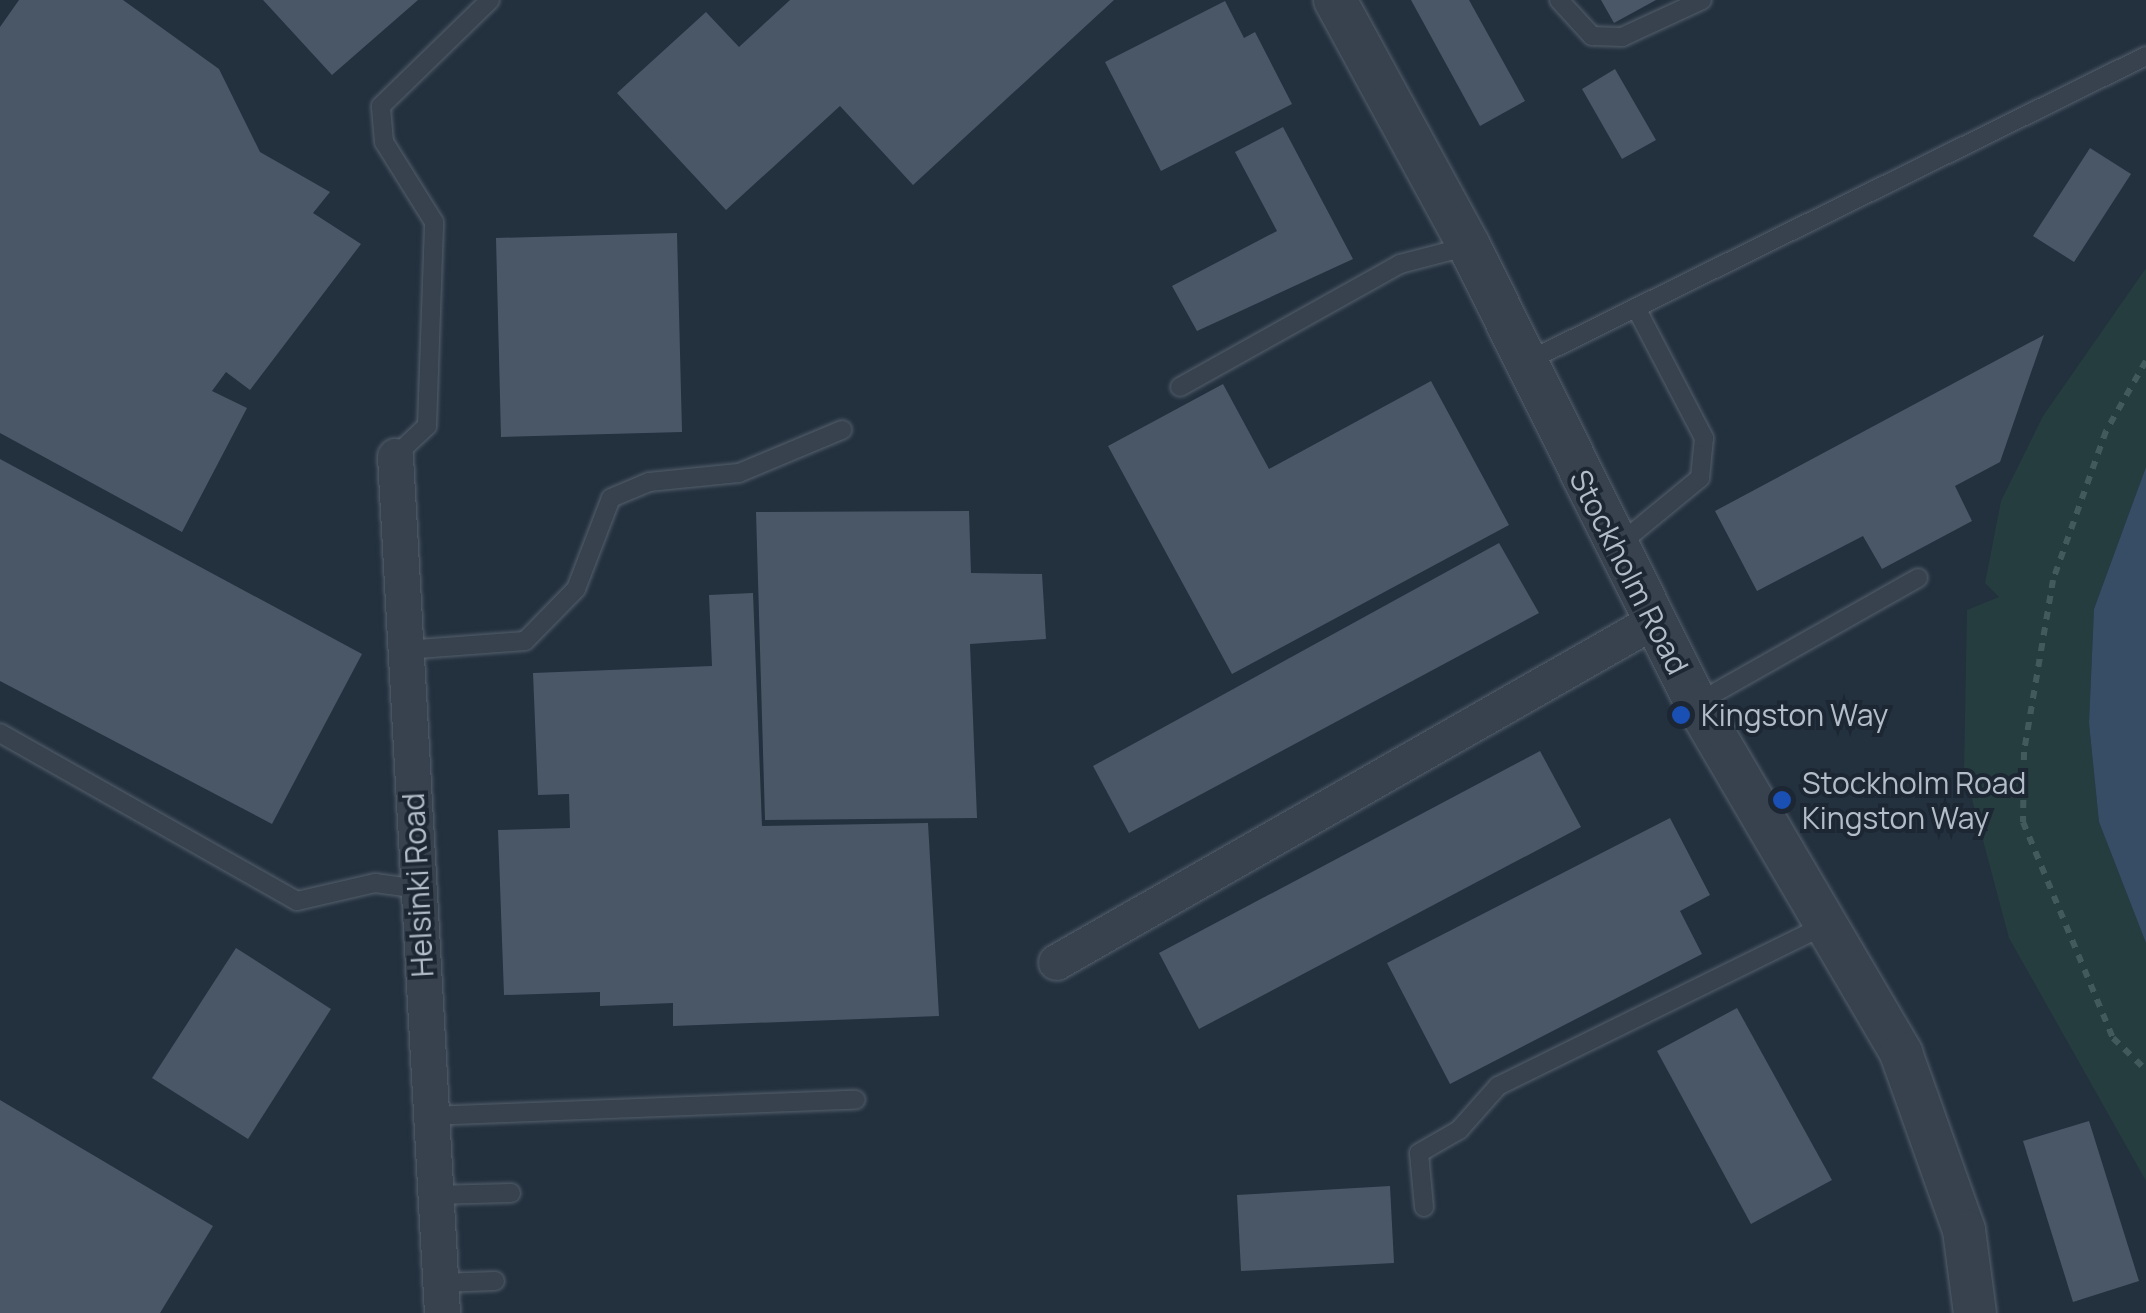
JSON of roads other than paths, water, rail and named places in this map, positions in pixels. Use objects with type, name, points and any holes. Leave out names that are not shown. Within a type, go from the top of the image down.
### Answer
[{"type":"street","name":"Stockholm Road","points":[[1342,2],[1469,246],[1696,703],[1901,1053],[1964,1230],[1975,1313]]},
{"type":"street","name":"Helsinki Road","points":[[394,456],[441,1298]]},
{"type":"street","points":[[1056,962],[1653,620]]},
{"type":"lane","points":[[394,456],[427,426],[434,222],[384,142],[381,106],[490,0]]},
{"type":"lane","points":[[1559,0],[1592,36],[1622,37],[1702,0]]},
{"type":"lane","points":[[1524,363],[2146,56]]},
{"type":"lane","points":[[1180,386],[1400,264],[1469,246]]},
{"type":"lane","points":[[1616,548],[1700,478],[1704,438],[1636,308]]},
{"type":"lane","points":[[405,650],[525,641],[576,589],[611,498],[649,482],[739,473],[842,430]]},
{"type":"lane","points":[[1696,703],[1918,578]]},
{"type":"lane","points":[[0,733],[297,901],[375,883],[418,888]]},
{"type":"lane","points":[[1424,1207],[1419,1153],[1460,1130],[1498,1086],[1826,925]]},
{"type":"lane","points":[[431,1116],[856,1100]]},
{"type":"lane","points":[[435,1195],[511,1192]]},
{"type":"lane","points":[[441,1298],[494,1281]]},
{"type":"water","points":[[2146,467],[2146,943],[2099,822],[2089,723],[2094,609]]},
{"type":"place","name":"Kingston Way","points":[[1681,715]]},
{"type":"place","name":"Stockholm Road Kingston Way","points":[[1782,800]]}]
